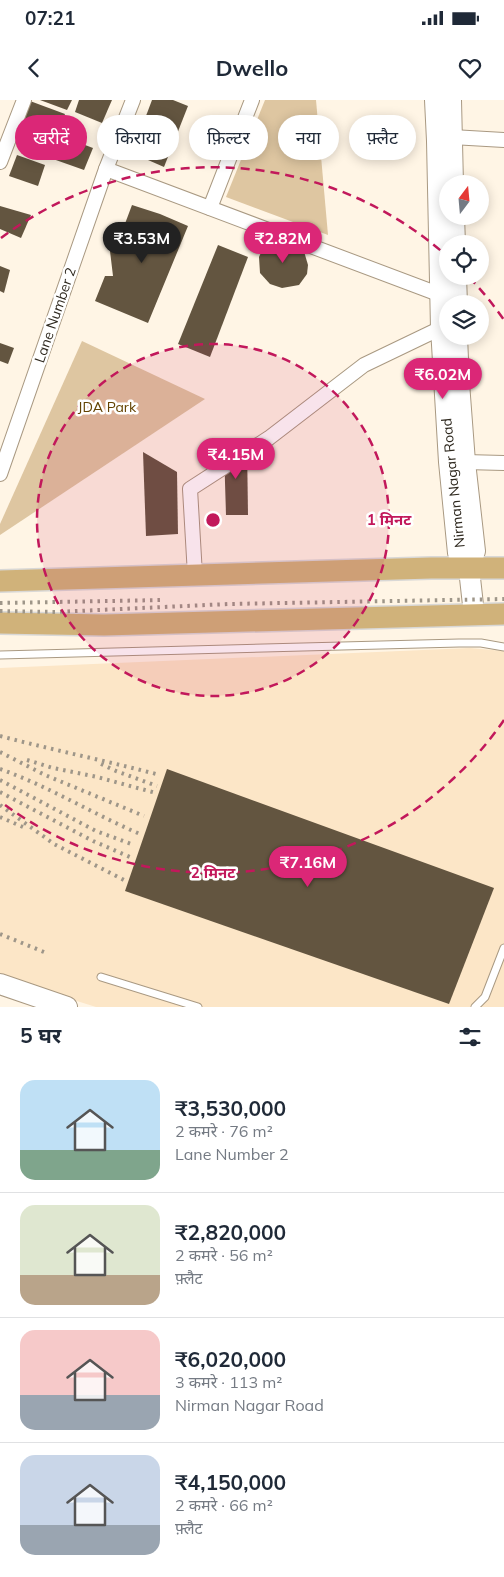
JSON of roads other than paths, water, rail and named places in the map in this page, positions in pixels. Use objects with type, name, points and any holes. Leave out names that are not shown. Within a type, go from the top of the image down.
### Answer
[{"type":"main road","points":[[0,581],[504,568]]},
{"type":"main road","points":[[0,622],[104,625],[504,614]]},
{"type":"street","points":[[0,162],[24,100]]},
{"type":"street","name":"Lane Number 2","points":[[0,474],[4,447],[133,100]]},
{"type":"street","points":[[210,208],[252,100]]},
{"type":"street","name":"Nirman Nagar Road","points":[[435,100],[451,175]]},
{"type":"street","name":"Nirman Nagar Road","points":[[449,295],[445,139],[451,100]]},
{"type":"street","points":[[445,139],[504,140]]},
{"type":"street","points":[[106,169],[439,295]]},
{"type":"street","points":[[195,575],[190,489],[269,438],[364,365],[439,336]]},
{"type":"street","name":"Nirman Nagar Road","points":[[449,345],[449,462],[458,553],[469,568]]},
{"type":"street","name":"Nirman Nagar Road","points":[[452,345],[459,383],[465,462],[476,552],[469,568]]},
{"type":"street","points":[[465,462],[504,463]]},
{"type":"street","points":[[469,568],[474,614]]},
{"type":"street","points":[[0,984],[67,1007]]},
{"type":"lane","points":[[0,655],[459,643],[481,643],[504,647]]},
{"type":"lane","points":[[475,1007],[485,997],[504,948]]},
{"type":"lane","points":[[101,977],[198,1007]]},
{"type":"railway","points":[[0,611],[56,612],[228,604],[504,599]]},
{"type":"railway","points":[[0,603],[164,600]]},
{"type":"railway","points":[[0,736],[160,775]]},
{"type":"railway","points":[[0,752],[45,775],[144,816]]},
{"type":"railway","points":[[27,760],[156,793]]},
{"type":"railway","points":[[101,764],[157,786]]},
{"type":"railway","points":[[0,769],[36,784],[140,834]]},
{"type":"railway","points":[[0,780],[96,831],[134,845]]},
{"type":"railway","points":[[0,792],[93,841],[130,857]]},
{"type":"railway","points":[[0,805],[54,844],[124,880]]},
{"type":"railway","points":[[0,817],[23,827]]},
{"type":"railway","points":[[0,934],[44,952]]},
{"type":"park label","name":"JDA Park","points":[[107,407]]}]
